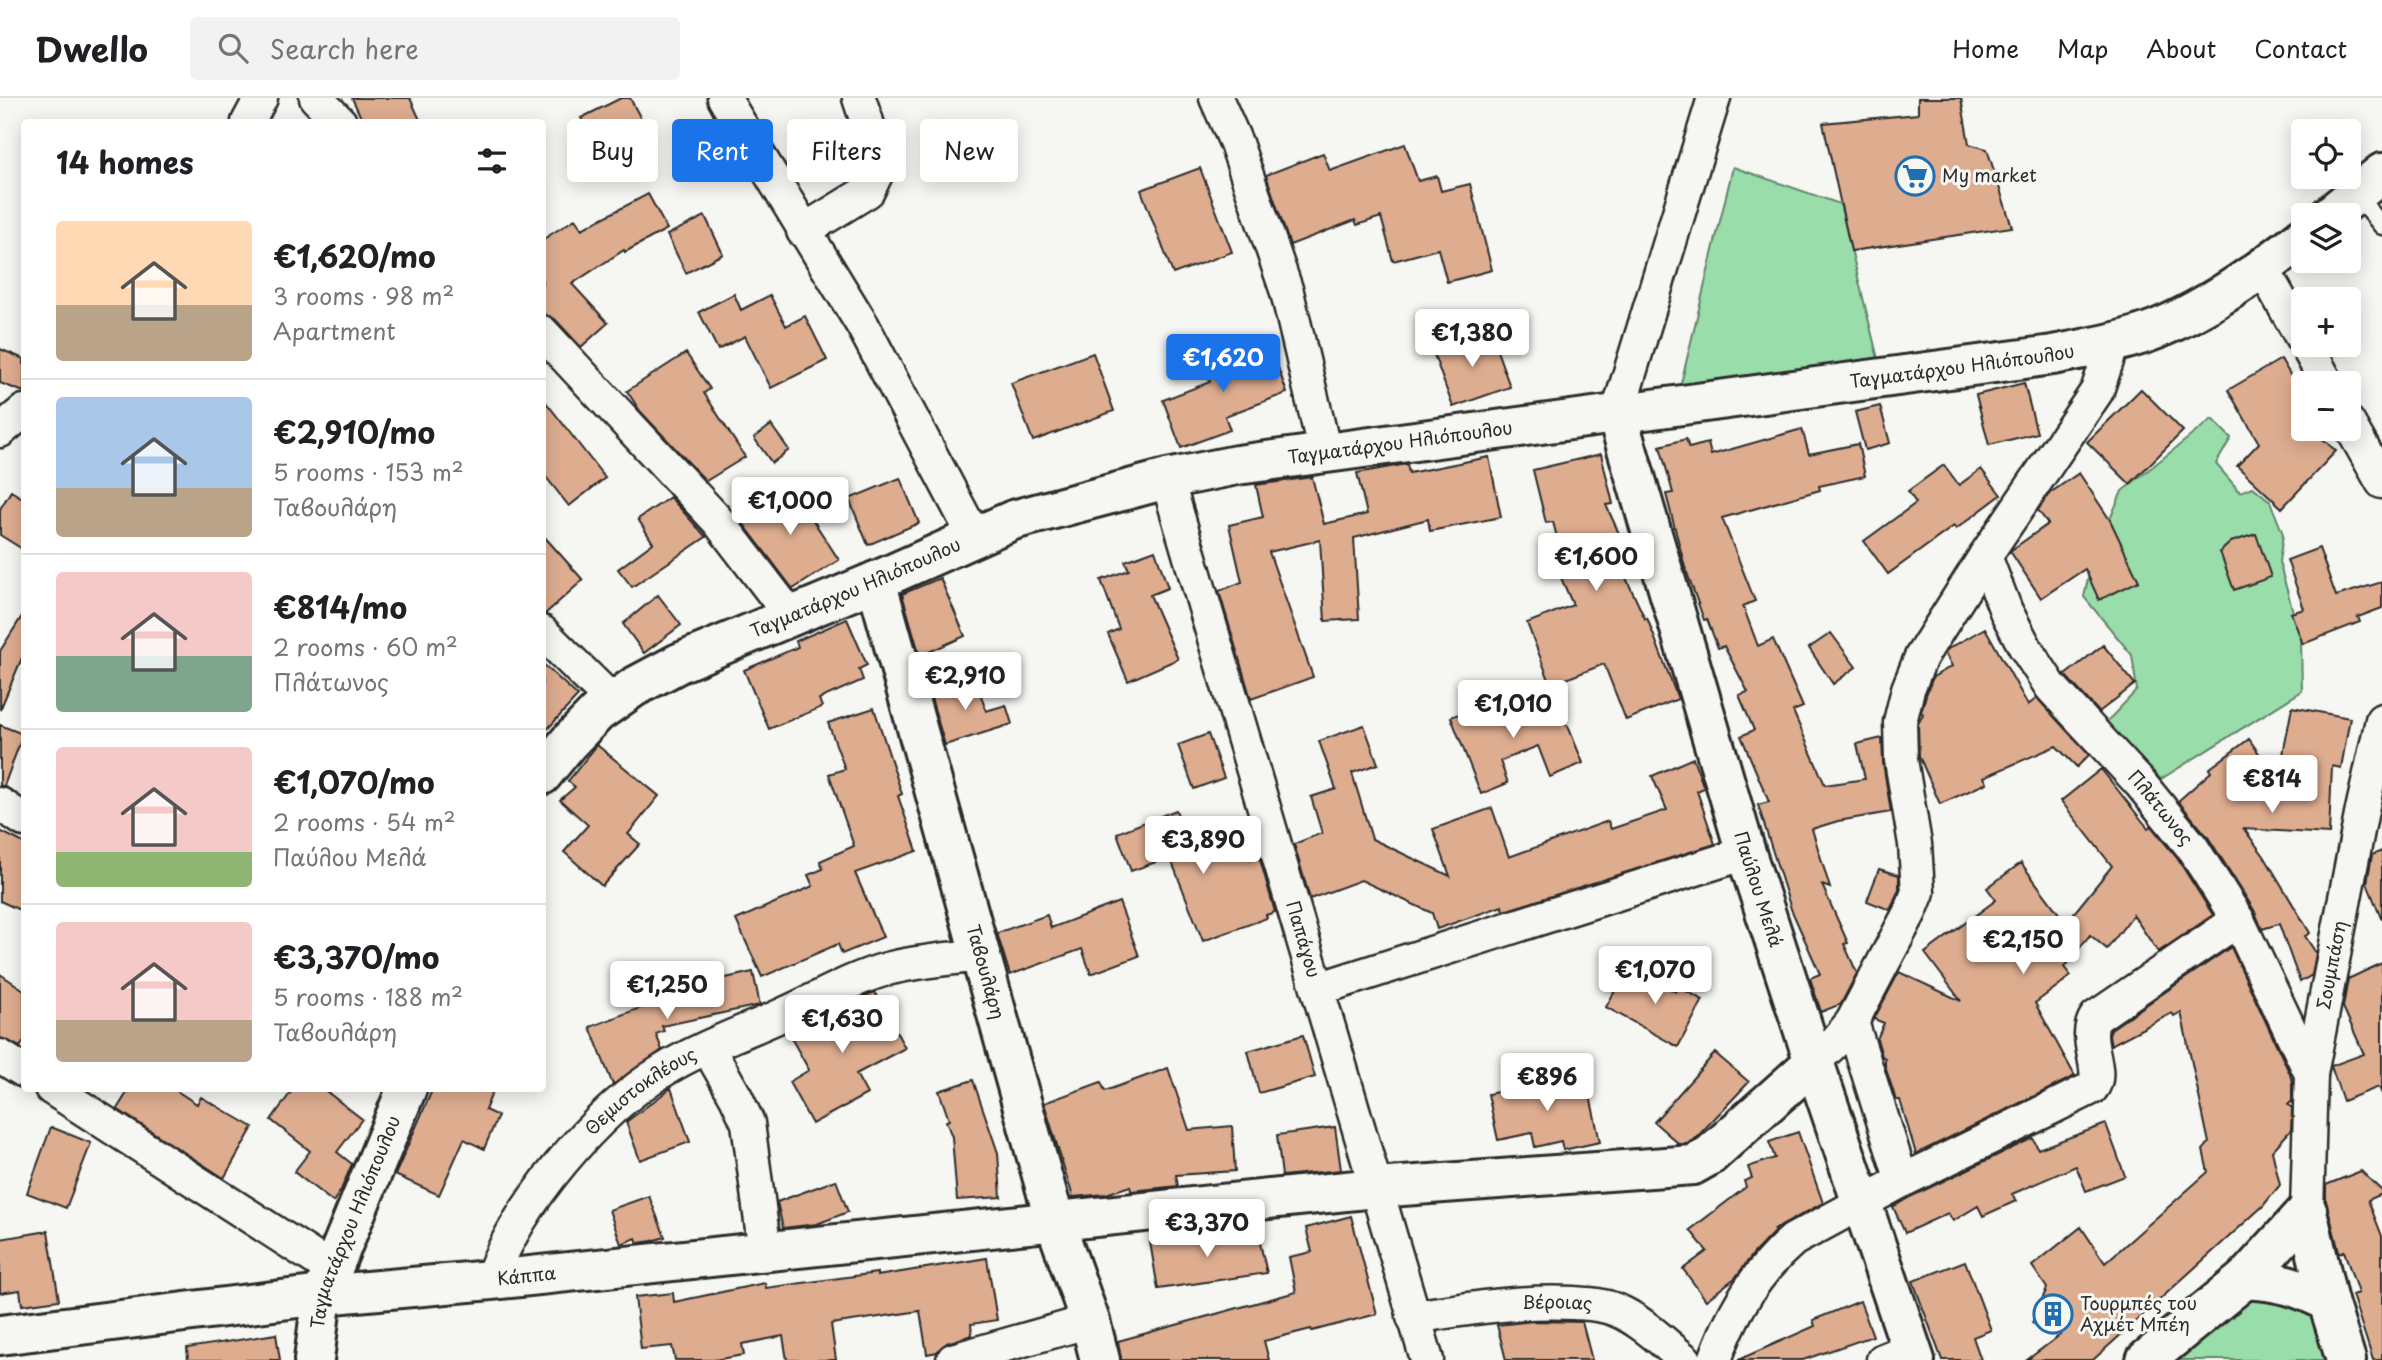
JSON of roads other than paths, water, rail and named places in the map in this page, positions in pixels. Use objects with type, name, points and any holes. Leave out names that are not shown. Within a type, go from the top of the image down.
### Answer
[{"type":"street","points":[[250,119],[261,98]]},
{"type":"street","points":[[316,98],[337,119]]},
{"type":"street","points":[[724,98],[863,326],[974,536]]},
{"type":"street","points":[[803,231],[868,191],[881,164],[859,98]]},
{"type":"street","points":[[1216,98],[1236,143],[1287,292],[1325,453]]},
{"type":"street","points":[[1617,415],[1714,98]]},
{"type":"street","name":"Ταγματάρχου Ηλιόπουλου","points":[[546,770],[597,713],[634,687],[679,663],[876,581],[1013,520],[1167,479],[1237,465],[2053,355],[2113,344],[2158,328],[2199,308],[2263,269],[2291,247]]},
{"type":"street","points":[[2263,269],[2291,319]]},
{"type":"street","points":[[546,341],[718,521],[790,615]]},
{"type":"street","points":[[1814,1062],[1852,1022],[1918,892],[1915,844],[1900,760],[1900,722],[1908,689],[1921,657],[1985,556],[2097,391],[2113,344]]},
{"type":"street","points":[[0,431],[21,414]]},
{"type":"street","name":"Παύλου Μελά","points":[[1617,415],[1746,853],[1863,1204],[1903,1356]]},
{"type":"street","points":[[2359,441],[2382,482]]},
{"type":"street","name":"Παπάγου","points":[[1167,479],[1427,1360]]},
{"type":"street","name":"Πλάτωνος","points":[[1985,556],[2006,611],[2051,687],[2140,783],[2192,847],[2238,920],[2311,1074]]},
{"type":"street","name":"Ταβουλάρη","points":[[876,581],[1055,1222],[1090,1321],[1100,1360]]},
{"type":"street","points":[[546,636],[613,702]]},
{"type":"street","name":"Σουμπάση","points":[[2307,1211],[2311,1074],[2372,803],[2382,720]]},
{"type":"street","points":[[0,804],[21,818]]},
{"type":"street","points":[[1318,989],[1746,853]]},
{"type":"street","points":[[1715,1360],[1742,1297],[1779,1252],[1793,1240],[1902,1181],[2092,1088],[2097,1078],[2091,1028],[2096,1017],[2238,920]]},
{"type":"street","name":"Θεμιστοκλέους","points":[[491,1280],[512,1233],[573,1151],[635,1091],[664,1070],[874,973],[910,964],[981,955]]},
{"type":"street","points":[[1852,1022],[1902,1181]]},
{"type":"street","points":[[708,1048],[748,1123],[765,1252]]},
{"type":"street","name":"Κάππα","points":[[0,1335],[327,1282],[491,1280],[1375,1188],[1693,1165],[1709,1156],[1814,1062]]},
{"type":"street","points":[[57,1092],[327,1282]]},
{"type":"street","name":"Ταγματάρχου Ηλιόπουλου","points":[[314,1360],[327,1282],[405,1092]]},
{"type":"street","points":[[2146,1360],[2245,1279],[2307,1211]]},
{"type":"street","points":[[2307,1211],[2346,1360]]},
{"type":"street","points":[[2245,1279],[2289,1284],[2329,1303]]},
{"type":"street","name":"Βέροιας","points":[[1413,1317],[1499,1305],[1550,1302],[1600,1304],[1633,1320],[1685,1360]]},
{"type":"street","points":[[953,1360],[1090,1321]]},
{"type":"lane","points":[[2356,194],[2382,226]]},
{"type":"place","name":"My market","points":[[1915,176]]},
{"type":"place","name":"Τουρμπές του Αχμέτ Μπέη","points":[[2053,1314]]}]
